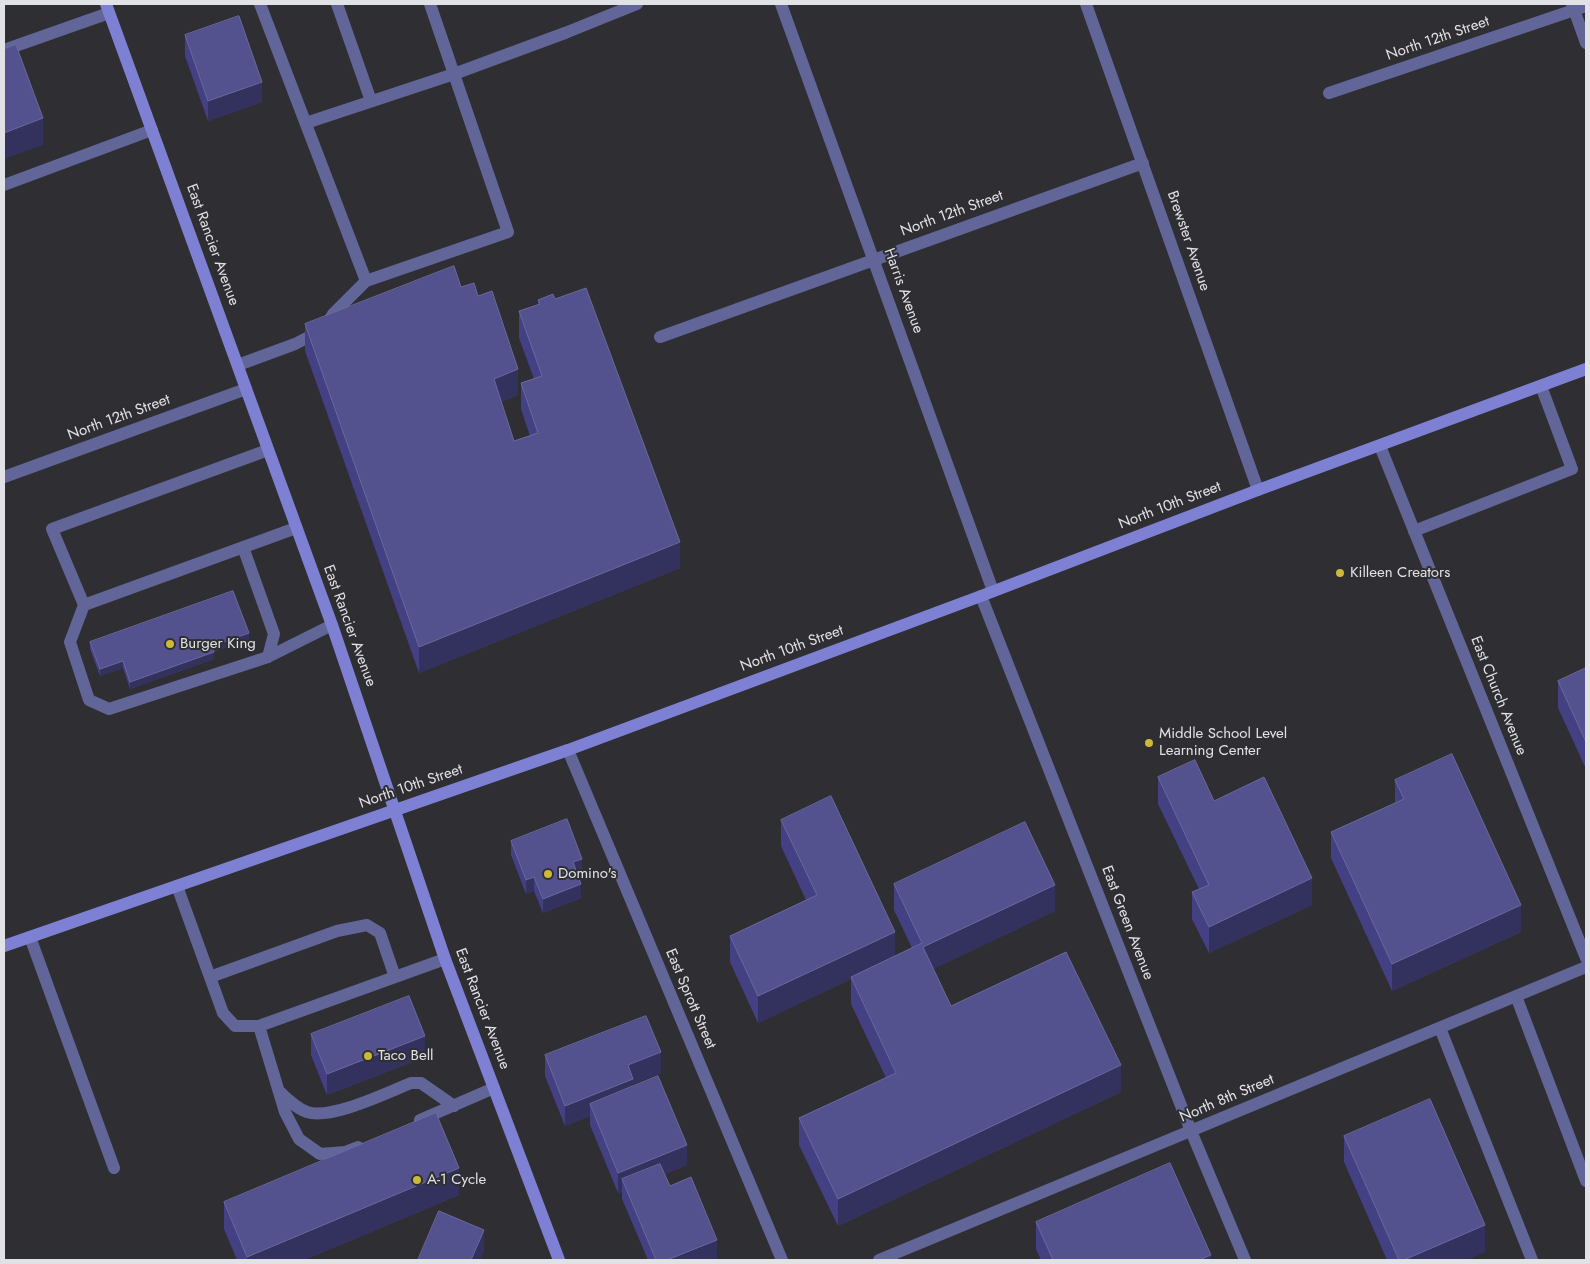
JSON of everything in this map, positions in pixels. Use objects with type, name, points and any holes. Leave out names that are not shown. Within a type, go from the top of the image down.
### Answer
[{"type":"street","points":[[260,4],[366,281]]},
{"type":"street","points":[[337,4],[370,101]]},
{"type":"street","points":[[238,365],[295,344],[324,329],[333,314],[366,281],[508,232],[430,4]]},
{"type":"street","points":[[306,123],[454,74],[637,4]]},
{"type":"street","name":"Harris Avenue","points":[[781,4],[874,259],[987,593]]},
{"type":"street","name":"Brewster Avenue","points":[[1086,4],[1258,490]]},
{"type":"street","points":[[1578,7],[1586,43]]},
{"type":"street","name":"North 12th Street","points":[[1329,93],[1578,7]]},
{"type":"street","points":[[4,50],[108,8]]},
{"type":"street","name":"East Rancier Avenue","points":[[108,8],[332,625],[445,959],[559,1260]]},
{"type":"street","points":[[4,185],[152,130]]},
{"type":"street","name":"North 12th Street","points":[[660,336],[1143,163]]},
{"type":"street","name":"North 10th Street","points":[[4,946],[568,750],[1258,490],[1586,369]]},
{"type":"street","points":[[1414,531],[1572,469],[1541,386]]},
{"type":"street","name":"North 12th Street","points":[[4,477],[246,389]]},
{"type":"street","name":"East Church Avenue","points":[[1380,446],[1586,958]]},
{"type":"street","points":[[268,450],[52,529],[84,605],[70,642],[89,700],[109,709],[268,657],[332,625]]},
{"type":"street","points":[[84,605],[296,528]]},
{"type":"street","points":[[243,547],[274,634],[268,657]]},
{"type":"street","name":"East Green Avenue","points":[[987,593],[1192,1131],[1245,1260]]},
{"type":"street","name":"East Sprott Street","points":[[568,750],[782,1260]]},
{"type":"street","points":[[177,886],[223,1013],[235,1026],[258,1026],[445,959]]},
{"type":"street","points":[[210,977],[337,931],[367,925],[380,933],[395,977]]},
{"type":"street","points":[[30,937],[114,1168]]},
{"type":"street","name":"North 8th Street","points":[[879,1260],[1586,967]]},
{"type":"street","points":[[1516,996],[1586,1181]]},
{"type":"street","points":[[258,1026],[285,1112],[299,1139],[320,1154],[346,1152],[372,1140]]},
{"type":"street","points":[[1440,1028],[1532,1260]]},
{"type":"street","points":[[279,1091],[303,1110],[328,1114],[411,1084],[421,1083],[454,1106]]},
{"type":"street","points":[[409,1125],[494,1088]]},
{"type":"building","points":[[239,16],[262,82],[208,101],[185,35]]},
{"type":"building","points":[[16,45],[43,118],[4,133],[4,49]]},
{"type":"building","points":[[454,266],[461,287],[474,283],[478,296],[492,291],[518,369],[494,379],[514,441],[538,433],[521,383],[542,376],[519,311],[540,304],[538,300],[553,294],[555,299],[586,288],[680,542],[419,647],[305,324]]},
{"type":"building","name":"Burger King","points":[[233,591],[249,633],[212,646],[214,652],[130,682],[123,661],[100,669],[90,642]]},
{"type":"building","points":[[1586,668],[1586,742],[1558,681]]},
{"type":"building","points":[[1452,754],[1521,905],[1392,964],[1331,832],[1404,799],[1395,780]]},
{"type":"building","points":[[1195,760],[1214,801],[1264,777],[1312,878],[1209,927],[1192,892],[1209,885],[1158,777]]},
{"type":"building","points":[[831,796],[895,932],[758,996],[730,936],[817,895],[781,820]]},
{"type":"building","name":"Domino's","points":[[567,819],[582,859],[573,862],[581,884],[543,899],[534,877],[526,880],[511,841]]},
{"type":"building","points":[[1025,822],[1055,885],[923,947],[951,1006],[1066,952],[1121,1065],[838,1199],[799,1118],[896,1073],[851,977],[922,943],[894,884]]},
{"type":"building","points":[[409,996],[425,1036],[327,1074],[311,1034]]},
{"type":"building","points":[[646,1016],[661,1052],[628,1065],[633,1079],[565,1106],[545,1055]]},
{"type":"building","points":[[658,1076],[687,1145],[618,1173],[590,1104]]},
{"type":"building","points":[[1430,1099],[1485,1225],[1404,1260],[1399,1260],[1344,1136]]},
{"type":"building","points":[[436,1113],[459,1168],[247,1257],[224,1202]]},
{"type":"building","points":[[1170,1163],[1211,1255],[1199,1260],[1053,1260],[1036,1222]]},
{"type":"building","points":[[660,1164],[670,1186],[691,1177],[717,1240],[667,1260],[656,1260],[622,1179]]},
{"type":"building","points":[[439,1211],[484,1230],[471,1260],[418,1260]]},
{"type":"place","name":"Killeen Creators","points":[[1340,573]]},
{"type":"place","name":"Burger King","points":[[170,644]]},
{"type":"place","name":"Middle School Level Learning Center","points":[[1149,743]]},
{"type":"place","name":"Domino's","points":[[548,874]]},
{"type":"place","name":"Taco Bell","points":[[368,1056]]},
{"type":"place","name":"A-1 Cycle","points":[[417,1180]]}]
